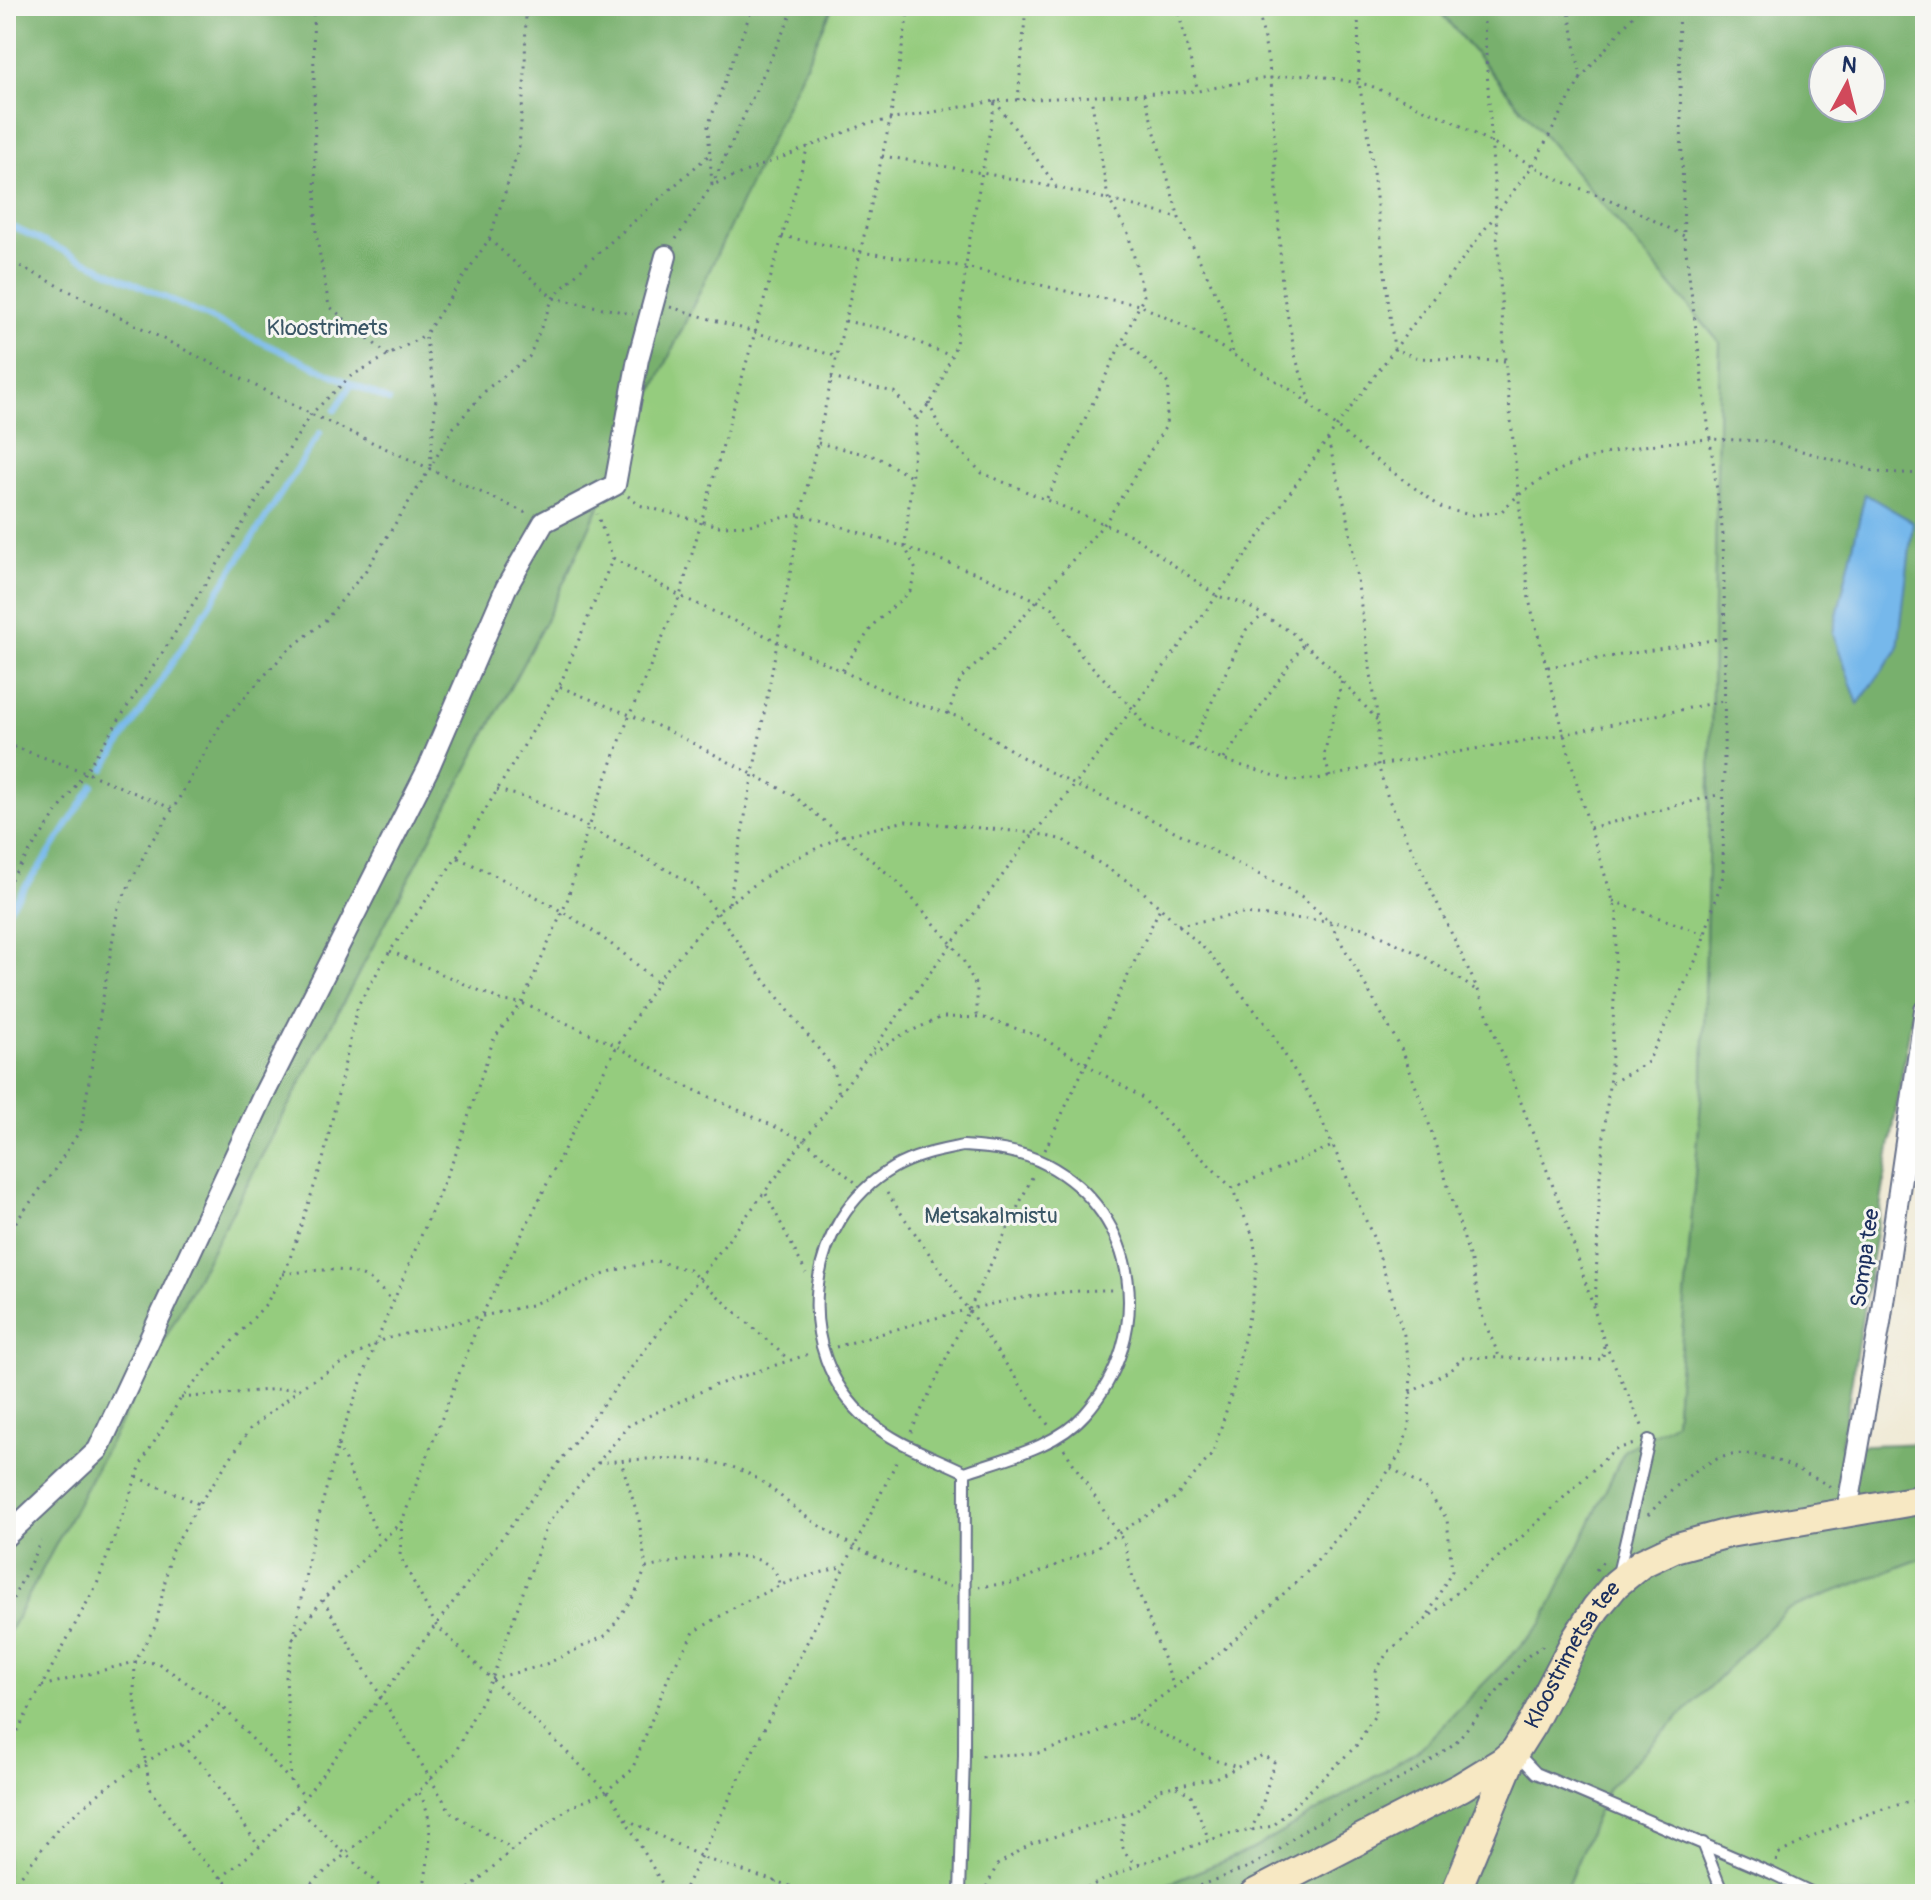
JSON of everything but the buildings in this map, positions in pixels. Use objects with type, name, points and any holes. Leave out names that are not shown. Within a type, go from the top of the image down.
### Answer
[{"type":"main road","name":"Kloostrimetsa tee","points":[[1254,1894],[1489,1772],[1515,1751],[1596,1608],[1604,1580],[1674,1548],[1841,1500],[1925,1499]]},
{"type":"main road","points":[[1455,1894],[1515,1751]]},
{"type":"street","points":[[6,1536],[98,1450],[264,1094],[429,767],[506,588],[544,522],[615,485],[638,359],[666,256]]},
{"type":"street","name":"Sompa tee","points":[[1841,1500],[1880,1323],[1925,1010]]},
{"type":"lane","points":[[963,1146],[1005,1149],[1040,1161],[1080,1187],[1107,1220],[1125,1259],[1131,1301],[1126,1343],[1110,1383],[1084,1416],[1049,1441],[965,1472],[905,1444],[867,1420],[843,1392],[823,1350],[817,1324],[816,1287],[824,1251],[840,1218],[864,1190],[893,1168],[927,1153],[963,1146]]},
{"type":"lane","points":[[1604,1580],[1625,1541],[1649,1440]]},
{"type":"lane","points":[[960,1894],[965,1472]]},
{"type":"lane","points":[[1515,1751],[1536,1773],[1815,1894]]},
{"type":"lane","points":[[1703,1843],[1723,1894]]},
{"type":"path","points":[[313,6],[316,233],[329,306],[388,355]]},
{"type":"path","points":[[6,886],[85,772],[311,414],[351,376],[425,335],[489,239],[519,146],[526,6]]},
{"type":"path","points":[[712,185],[708,126],[753,6]]},
{"type":"path","points":[[666,256],[712,185],[795,6]]},
{"type":"path","points":[[729,903],[801,514],[890,121],[909,6]]},
{"type":"path","points":[[1018,100],[1026,6]]},
{"type":"path","points":[[1177,6],[1198,91]]},
{"type":"path","points":[[1258,6],[1271,78],[1282,287],[1296,359],[1312,406]]},
{"type":"path","points":[[1358,6],[1359,83],[1369,138],[1394,349]]},
{"type":"path","points":[[1483,6],[1505,361],[1529,600],[1590,828],[1617,913],[1617,970],[1600,1176],[1595,1312]]},
{"type":"path","points":[[1568,6],[1581,78]]},
{"type":"path","points":[[221,1878],[259,1847],[305,1797],[1034,833],[1075,785],[1217,596],[1328,438],[1533,165],[1581,78],[1641,6]]},
{"type":"path","points":[[1610,1084],[1648,1062],[1699,953],[1723,876],[1723,535],[1684,236],[1678,6]]},
{"type":"path","points":[[712,185],[866,124],[995,101],[1198,91],[1309,74],[1359,83],[1450,120],[1559,180],[1628,207],[1684,236]]},
{"type":"path","points":[[1144,94],[1179,218],[1223,308],[1233,354]]},
{"type":"path","points":[[1047,498],[1144,296],[1128,233],[1108,198],[1091,97]]},
{"type":"path","points":[[842,670],[874,624],[910,591],[916,570],[905,547],[917,419],[935,396],[956,345],[966,267],[995,101]]},
{"type":"path","points":[[995,101],[1057,187]]},
{"type":"path","points":[[291,1782],[286,1677],[313,1537],[338,1445],[375,1345],[457,1151],[494,1038],[522,1003],[562,913],[588,827],[630,714],[680,596],[808,146]]},
{"type":"path","points":[[6,1235],[81,1129],[118,908],[149,845],[222,722],[286,652],[325,621],[366,570],[453,428],[488,388],[529,357],[553,298],[587,263],[710,154]]},
{"type":"path","points":[[882,156],[1057,187],[1179,218]]},
{"type":"path","points":[[782,236],[860,252],[966,267],[1078,294],[1140,305],[1196,332],[1296,393],[1372,457],[1442,508],[1470,515],[1501,512],[1518,493],[1551,473],[1596,456],[1673,441],[1766,441],[1878,472],[1925,474]]},
{"type":"path","points":[[489,239],[553,298],[651,309],[754,332],[835,356]]},
{"type":"path","points":[[6,259],[311,414],[544,522]]},
{"type":"path","points":[[844,321],[886,329],[951,356]]},
{"type":"path","points":[[425,335],[436,398],[429,470]]},
{"type":"path","points":[[948,714],[961,678],[998,645],[1105,523],[1166,426],[1169,385],[1150,363],[1123,340]]},
{"type":"path","points":[[1394,349],[1418,358],[1505,361]]},
{"type":"path","points":[[831,378],[894,392],[917,419]]},
{"type":"path","points":[[929,403],[941,431],[982,473],[1133,536],[1217,596],[1243,603],[1291,632],[1342,680],[1378,721]]},
{"type":"path","points":[[1072,1894],[1140,1864],[1209,1840],[1273,1826],[1356,1746],[1375,1715],[1376,1671],[1387,1653],[1525,1534],[1615,1449],[1649,1440],[1604,1341],[1564,1215],[1478,990],[1388,798],[1378,765],[1378,721],[1348,518],[1328,438]]},
{"type":"path","points":[[816,442],[877,457],[911,477]]},
{"type":"path","points":[[615,485],[639,505],[700,523],[749,525],[801,514],[984,576],[1053,608],[1081,655],[1146,727],[1223,760],[1292,781],[1330,777],[1378,765],[1565,734],[1723,701]]},
{"type":"path","points":[[590,496],[613,558],[680,596],[907,701],[962,718],[1020,756],[1075,785],[1167,827],[1301,896],[1329,921],[1403,1052],[1427,1117],[1471,1262],[1483,1318],[1499,1356]]},
{"type":"path","points":[[6,1752],[97,1584],[142,1462],[181,1398],[266,1304],[283,1274],[323,1160],[358,1005],[390,951],[457,857],[559,687],[613,558]]},
{"type":"path","points":[[1191,746],[1246,630],[1263,615]]},
{"type":"path","points":[[1548,667],[1725,638]]},
{"type":"path","points":[[1223,760],[1304,643]]},
{"type":"path","points":[[1330,777],[1324,755],[1342,680]]},
{"type":"path","points":[[559,687],[665,729],[793,795],[899,883],[952,944],[977,988],[977,1018]]},
{"type":"path","points":[[6,744],[85,772],[173,809]]},
{"type":"path","points":[[497,790],[528,798],[693,884],[834,1069],[839,1094]]},
{"type":"path","points":[[1590,828],[1723,793]]},
{"type":"path","points":[[668,1894],[612,1796],[436,1625],[400,1556],[402,1521],[481,1317],[529,1216],[617,1046],[657,983],[717,912],[780,866],[842,836],[906,821],[1034,833],[1063,840],[1140,889],[1209,953],[1268,1027],[1314,1103],[1335,1145],[1374,1239],[1404,1335],[1411,1370],[1409,1427],[1400,1454],[1363,1508],[1310,1569],[1220,1653],[1130,1718],[1088,1737],[1038,1753],[1000,1757],[964,1756]]},
{"type":"path","points":[[457,857],[562,913],[628,955],[657,983]]},
{"type":"path","points":[[1613,901],[1705,934]]},
{"type":"path","points":[[682,1894],[843,1567],[857,1546],[1160,908]]},
{"type":"path","points":[[1178,925],[1242,914],[1329,921],[1364,928],[1423,956],[1478,990]]},
{"type":"path","points":[[390,951],[503,1001],[522,1003],[617,1046],[677,1082],[804,1140],[864,1190]]},
{"type":"path","points":[[1232,1188],[1335,1145]]},
{"type":"path","points":[[876,1181],[970,1309],[1124,1542],[1130,1569],[1174,1687]]},
{"type":"path","points":[[765,1192],[816,1298]]},
{"type":"path","points":[[238,1894],[191,1849],[150,1788],[134,1694],[135,1662],[156,1625],[171,1552],[250,1429],[303,1386],[384,1339],[531,1305],[612,1271],[656,1261],[689,1270],[788,1359]]},
{"type":"path","points":[[283,1274],[324,1270],[347,1272],[369,1280],[394,1301]]},
{"type":"path","points":[[299,1894],[418,1792],[455,1753],[492,1679],[548,1523],[629,1425],[713,1386],[788,1359],[970,1309],[1078,1289],[1129,1290]]},
{"type":"path","points":[[1410,1393],[1454,1368],[1461,1358],[1603,1359],[1604,1341]]},
{"type":"path","points":[[181,1398],[303,1386]]},
{"type":"path","points":[[338,1445],[380,1540]]},
{"type":"path","points":[[1604,1580],[1599,1564],[1661,1501],[1689,1476],[1732,1453],[1774,1458],[1841,1500]]},
{"type":"path","points":[[598,1463],[687,1460],[733,1467],[757,1477],[835,1537],[942,1586],[965,1589]]},
{"type":"path","points":[[492,1679],[544,1665],[607,1635],[635,1594],[646,1568],[639,1520],[621,1461]]},
{"type":"path","points":[[1391,1467],[1425,1488],[1447,1519],[1452,1570],[1427,1619]]},
{"type":"path","points":[[137,1477],[199,1504]]},
{"type":"path","points":[[292,1640],[323,1599],[402,1521]]},
{"type":"path","points":[[6,1613],[41,1541]]},
{"type":"path","points":[[646,1568],[703,1557],[754,1558],[771,1567],[778,1576],[779,1586]]},
{"type":"path","points":[[463,1894],[513,1849],[569,1808],[606,1791],[632,1770],[670,1673],[694,1632],[740,1604],[779,1586],[843,1567]]},
{"type":"path","points":[[323,1599],[451,1813],[513,1849]]},
{"type":"path","points":[[1177,1894],[1249,1867],[1275,1853],[1302,1831],[1417,1770],[1455,1743],[1525,1658],[1548,1642]]},
{"type":"path","points":[[42,1686],[135,1662],[158,1663],[225,1709],[305,1797]]},
{"type":"path","points":[[7,1894],[58,1828],[108,1786],[167,1749],[190,1741],[225,1709]]},
{"type":"path","points":[[1130,1718],[1217,1761],[1238,1767]]},
{"type":"path","points":[[181,1744],[206,1768],[259,1847]]},
{"type":"path","points":[[983,1894],[997,1865],[1031,1844],[1135,1811],[1160,1789],[1215,1778],[1263,1755],[1274,1762],[1261,1809],[1251,1830]]},
{"type":"path","points":[[1176,1786],[1191,1795],[1209,1840]]},
{"type":"path","points":[[418,1792],[430,1819],[423,1894]]},
{"type":"path","points":[[1771,1873],[1778,1854],[1836,1825],[1925,1799]]},
{"type":"path","points":[[296,1807],[388,1894]]},
{"type":"path","points":[[1124,1815],[1121,1846],[1129,1860],[1140,1864]]},
{"type":"path","points":[[624,1818],[701,1857],[815,1894]]},
{"type":"path","points":[[764,1894],[777,1880]]},
{"type":"green space","name":"Kloostrimets","points":[[6,6],[833,6],[545,622],[6,1638]]},
{"type":"green space","name":"Metsakalmistu","points":[[833,6],[1435,6],[1720,343],[1703,1077],[1675,1423],[1625,1450],[1542,1624],[1417,1752],[1255,1848],[1144,1894],[6,1894],[6,1638],[545,622]]},
{"type":"green space","points":[[1435,6],[1925,6],[1925,934],[1841,1446],[1925,1443],[1925,1557],[1786,1610],[1607,1789],[1564,1894],[1144,1894],[1255,1848],[1417,1752],[1542,1624],[1625,1450],[1675,1422],[1703,1077],[1720,343]]},
{"type":"green space","points":[[1925,1557],[1925,1894],[1564,1894],[1607,1789],[1786,1610]]},
{"type":"water","points":[[1865,494],[1913,522],[1898,649],[1858,704],[1833,633]]},
{"type":"waterway","points":[[6,224],[389,401]]},
{"type":"waterway","points":[[335,410],[352,384]]},
{"type":"waterway","points":[[104,769],[320,433]]},
{"type":"waterway","points":[[6,913],[93,785]]}]
